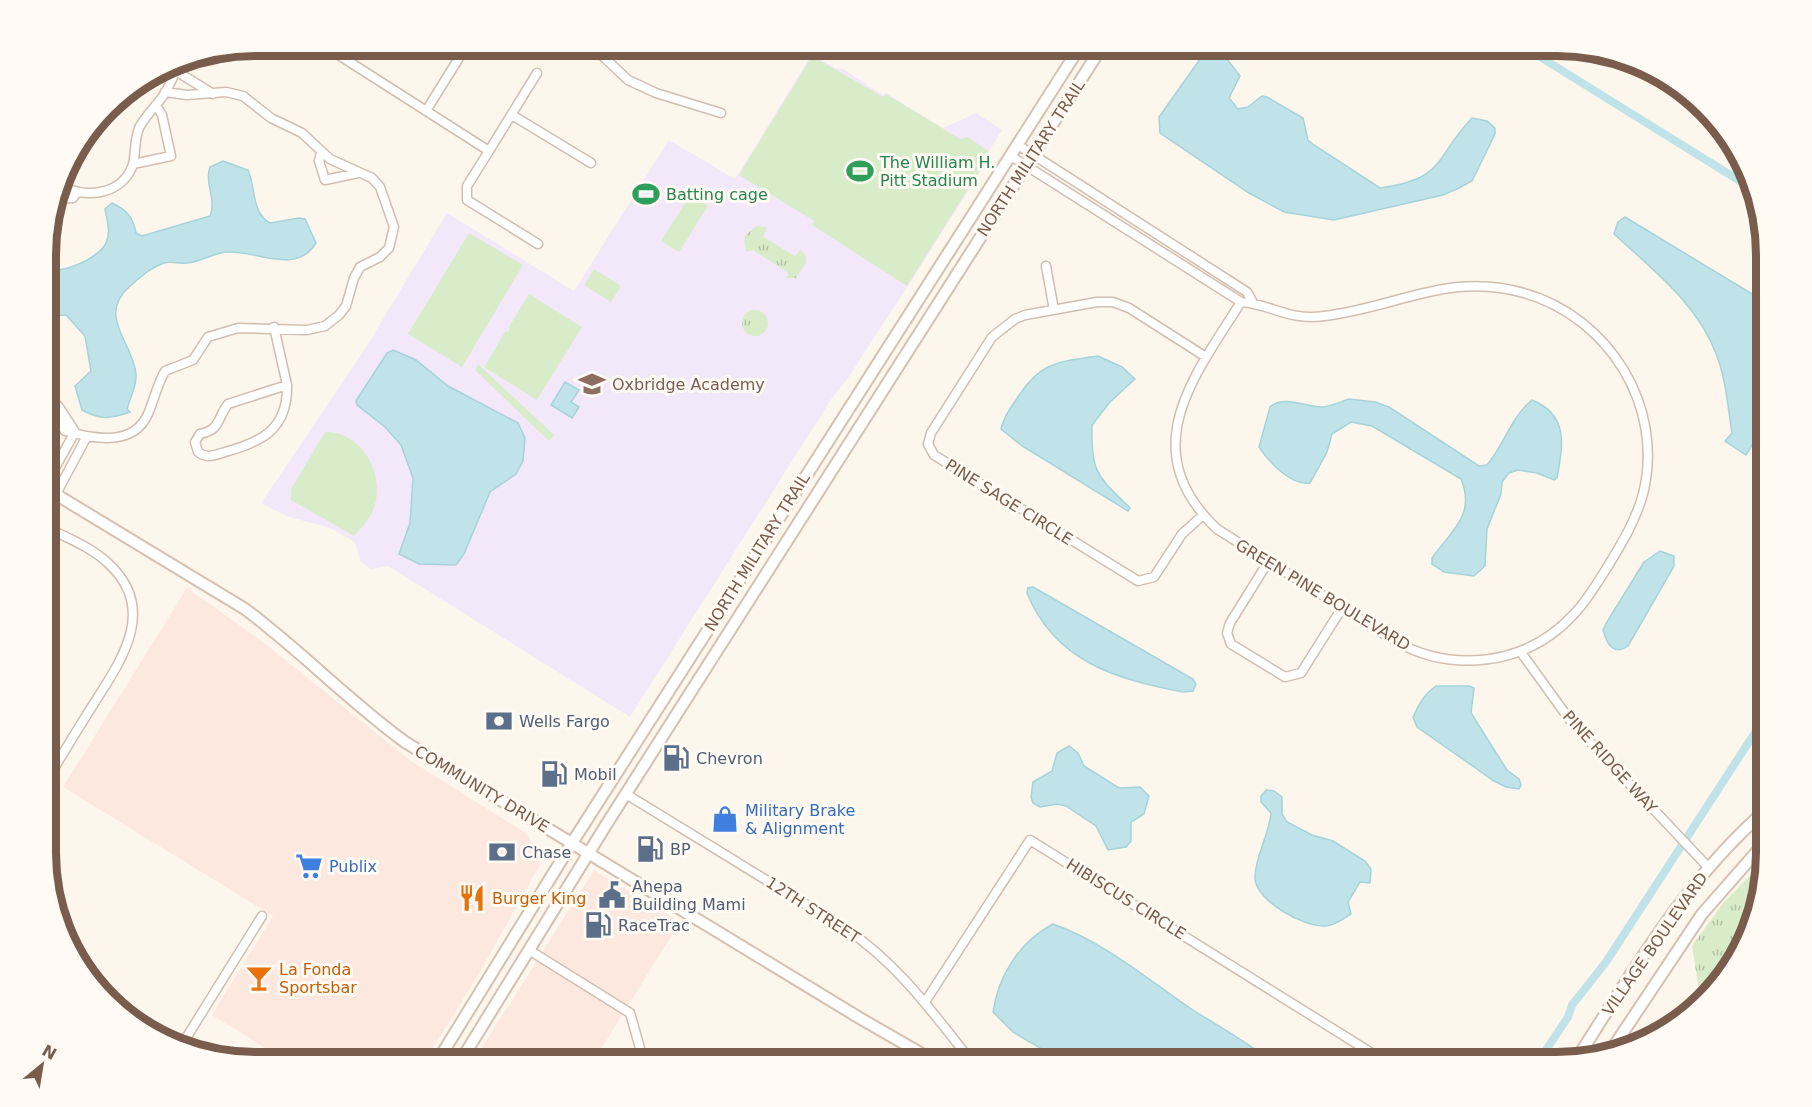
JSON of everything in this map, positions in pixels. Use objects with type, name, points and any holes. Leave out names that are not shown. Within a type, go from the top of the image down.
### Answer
[{"type":"main road","name":"NORTH MILITARY TRAIL","points":[[443,1052],[572,843],[1074,56]]},
{"type":"main road","name":"NORTH MILITARY TRAIL","points":[[465,1052],[588,854],[1096,56]]},
{"type":"main road","name":"COMMUNITY DRIVE","points":[[56,494],[245,609],[279,635],[366,714],[405,742],[918,1051]]},
{"type":"main road","points":[[791,498],[808,508]]},
{"type":"main road","name":"VILLAGE BOULEVARD","points":[[1582,1050],[1665,922],[1708,867],[1756,819]]},
{"type":"main road","name":"VILLAGE BOULEVARD","points":[[1616,1042],[1702,914],[1756,851]]},
{"type":"street","points":[[340,56],[489,150]]},
{"type":"street","points":[[426,111],[460,56]]},
{"type":"street","points":[[603,56],[628,80],[656,93],[721,113]]},
{"type":"street","points":[[68,188],[91,194],[108,190],[123,179],[133,164],[138,130],[165,92],[175,72]]},
{"type":"street","points":[[177,72],[213,94]]},
{"type":"street","points":[[537,74],[467,186],[467,200],[538,244]]},
{"type":"street","points":[[56,417],[58,424],[65,430],[86,438],[119,436],[136,429],[148,415],[165,371],[193,360],[204,341],[213,333],[238,328],[274,327],[307,330],[330,323],[346,306],[360,267],[380,257],[392,243],[393,221],[380,187],[367,175],[358,173],[321,153],[303,133],[271,118],[243,96],[226,92],[213,94],[165,92]]},
{"type":"street","points":[[133,164],[171,156],[162,115],[156,105]]},
{"type":"street","points":[[512,115],[591,163]]},
{"type":"street","name":"GREEN PINE BOULEVARD","points":[[1018,145],[1247,292],[1253,303]]},
{"type":"street","points":[[321,153],[319,161],[325,180],[358,173]]},
{"type":"street","name":"GREEN PINE BOULEVARD","points":[[1011,156],[1241,302],[1253,303],[1285,314],[1324,316],[1453,286],[1507,288],[1538,297],[1574,316],[1589,327],[1616,356],[1637,396],[1646,434],[1647,473],[1638,511],[1624,540],[1574,615],[1552,634],[1520,651],[1473,661],[1435,657],[1404,646],[1226,536],[1203,515],[1181,475],[1176,438],[1184,395],[1241,302]]},
{"type":"street","points":[[64,199],[73,198],[77,192]]},
{"type":"street","points":[[1046,266],[1054,310]]},
{"type":"street","name":"PINE SAGE CIRCLE","points":[[1203,515],[1182,534],[1154,578],[1138,581],[934,455],[928,444],[931,433],[992,337],[1020,317],[1102,301],[1119,303],[1206,357]]},
{"type":"street","points":[[274,327],[288,385],[283,412],[264,437],[248,446],[208,457],[198,452],[195,442],[200,434],[210,431],[219,424],[228,404],[288,385]]},
{"type":"street","points":[[56,466],[75,432]]},
{"type":"street","points":[[56,483],[86,438]]},
{"type":"street","points":[[56,533],[92,551],[110,565],[126,587],[133,621],[124,655],[56,765]]},
{"type":"street","points":[[1268,562],[1230,623],[1227,633],[1231,644],[1280,675],[1291,677],[1301,673],[1342,608]]},
{"type":"street","name":"PINE RIDGE WAY","points":[[1520,651],[1572,723],[1708,867]]},
{"type":"street","name":"12TH STREET","points":[[626,794],[860,939],[895,968],[964,1051]]},
{"type":"street","points":[[1753,822],[1756,825]]},
{"type":"street","name":"HIBISCUS CIRCLE","points":[[925,1002],[1030,840],[1369,1051]]},
{"type":"street","points":[[186,1039],[262,916]]},
{"type":"street","points":[[529,950],[630,1013],[641,1052]]},
{"type":"shaded area","name":"Oxbridge Academy","points":[[811,56],[815,56],[835,68],[843,69],[883,95],[886,93],[943,128],[976,113],[1002,130],[984,159],[983,167],[908,286],[846,381],[832,398],[630,717],[388,566],[371,569],[360,561],[355,542],[330,528],[286,516],[261,503],[365,349],[447,213],[574,291],[669,140],[735,179]]},
{"type":"shaded area","points":[[187,588],[263,642],[411,761],[527,834],[541,863],[477,977],[430,1052],[272,1052],[212,1015],[273,916],[63,787]]},
{"type":"shaded area","points":[[594,870],[680,922],[599,1052],[479,1052]]},
{"type":"green space","name":"The William H. Pitt Stadium","points":[[812,56],[883,97],[886,94],[960,139],[968,137],[988,151],[982,167],[907,286],[812,225],[814,221],[739,175]]},
{"type":"green space","points":[[690,195],[708,206],[679,252],[661,241]]},
{"type":"green space","points":[[756,226],[767,227],[763,237],[795,256],[800,250],[805,254],[806,263],[796,278],[785,278],[788,275],[787,272],[753,250],[746,252],[744,237]]},
{"type":"green space","points":[[469,233],[523,265],[462,367],[408,334]]},
{"type":"green space","points":[[594,269],[621,286],[611,302],[584,285]]},
{"type":"green space","points":[[529,294],[582,327],[537,400],[484,367],[505,332],[509,331],[509,327]]},
{"type":"green space","points":[[755,310],[764,314],[768,323],[764,332],[755,336],[746,332],[742,323],[746,314]]},
{"type":"green space","points":[[478,364],[554,435],[549,441],[475,370]]},
{"type":"green space","points":[[325,432],[339,434],[350,439],[361,448],[374,471],[377,497],[373,510],[354,536],[291,500],[291,489]]},
{"type":"green space","points":[[1755,870],[1753,891],[1736,940],[1715,974],[1699,992],[1692,946],[1723,903]]},
{"type":"water","points":[[1202,56],[1225,56],[1240,76],[1229,98],[1238,109],[1248,107],[1262,96],[1267,97],[1303,118],[1308,140],[1314,145],[1380,188],[1417,179],[1428,172],[1472,118],[1487,121],[1495,128],[1495,134],[1472,181],[1459,188],[1443,195],[1334,220],[1284,212],[1249,193],[1160,133],[1159,117]]},
{"type":"water","points":[[223,161],[248,170],[257,206],[264,218],[270,223],[305,219],[316,243],[308,253],[287,260],[227,252],[192,262],[164,263],[146,273],[120,297],[116,308],[119,329],[136,374],[127,409],[130,412],[117,416],[94,416],[82,410],[75,386],[91,371],[85,336],[66,315],[56,316],[56,270],[80,264],[102,249],[108,235],[105,209],[112,203],[122,208],[133,223],[136,233],[142,236],[210,216],[212,203],[208,179],[210,167]]},
{"type":"water","points":[[1625,217],[1756,296],[1756,439],[1746,455],[1725,441],[1732,433],[1726,394],[1720,365],[1709,337],[1673,289],[1614,234],[1618,222]]},
{"type":"water","points":[[393,350],[416,360],[448,386],[518,423],[525,438],[523,461],[516,474],[490,492],[464,554],[456,565],[419,564],[399,554],[410,523],[413,478],[401,445],[385,427],[357,405],[356,401],[387,353]]},
{"type":"water","points":[[1098,356],[1122,367],[1135,379],[1110,402],[1092,425],[1093,454],[1098,472],[1130,508],[1128,511],[1022,446],[1001,429],[1011,406],[1041,371],[1071,360]]},
{"type":"water","points":[[565,382],[579,390],[571,402],[579,407],[572,418],[551,405]]},
{"type":"water","points":[[1349,399],[1375,402],[1389,407],[1479,466],[1487,465],[1518,415],[1532,400],[1544,406],[1552,414],[1561,432],[1561,454],[1557,478],[1554,480],[1537,473],[1518,470],[1509,473],[1502,482],[1501,494],[1487,529],[1485,566],[1474,576],[1444,572],[1432,564],[1432,558],[1453,531],[1463,513],[1465,492],[1461,479],[1372,426],[1351,422],[1332,434],[1327,452],[1310,483],[1295,481],[1288,477],[1259,447],[1270,407],[1275,404],[1287,401],[1321,407]]},
{"type":"water","points":[[1660,551],[1674,556],[1674,566],[1628,646],[1615,649],[1606,640],[1603,630],[1644,562]]},
{"type":"water","points":[[1033,587],[1193,679],[1196,684],[1193,691],[1183,692],[1134,681],[1090,664],[1054,636],[1039,617],[1027,593],[1028,588]]},
{"type":"water","points":[[1436,686],[1474,688],[1471,713],[1507,770],[1519,779],[1521,785],[1519,789],[1506,787],[1494,781],[1417,727],[1413,717],[1422,700]]},
{"type":"water","points":[[1069,746],[1078,753],[1084,766],[1119,788],[1140,787],[1149,796],[1144,814],[1131,822],[1131,841],[1126,847],[1108,850],[1096,826],[1066,806],[1057,804],[1040,807],[1033,803],[1031,797],[1033,782],[1052,771],[1057,753]]},
{"type":"water","points":[[1266,790],[1274,791],[1282,797],[1282,814],[1287,822],[1312,835],[1333,841],[1365,861],[1371,869],[1370,883],[1360,882],[1348,902],[1351,914],[1339,922],[1326,926],[1317,925],[1294,917],[1271,903],[1257,885],[1256,868],[1271,813],[1261,802],[1261,796]]},
{"type":"water","points":[[1053,924],[1090,940],[1257,1051],[1046,1051],[1013,1032],[993,1012],[1000,985],[1012,961],[1041,931]]},
{"type":"waterway","points":[[1539,56],[1742,183]]},
{"type":"waterway","points":[[1545,1051],[1568,1017],[1572,1005],[1606,962],[1756,731]]},
{"type":"place","name":"The William H. Pitt Stadium","points":[[860,171]]},
{"type":"place","name":"Batting cage","points":[[646,194]]},
{"type":"place","name":"Oxbridge Academy","points":[[592,384]]},
{"type":"place","name":"Wells Fargo","points":[[499,721]]},
{"type":"place","name":"Chevron","points":[[676,758]]},
{"type":"place","name":"Mobil","points":[[554,774]]},
{"type":"place","name":"Military Brake & Alignment","points":[[725,819]]},
{"type":"place","name":"BP","points":[[650,849]]},
{"type":"place","name":"Chase","points":[[502,852]]},
{"type":"place","name":"Publix","points":[[309,866]]},
{"type":"place","name":"Ahepa Building Mami","points":[[612,895]]},
{"type":"place","name":"Burger King","points":[[472,898]]},
{"type":"place","name":"RaceTrac","points":[[598,925]]},
{"type":"place","name":"La Fonda Sportsbar","points":[[259,978]]}]
